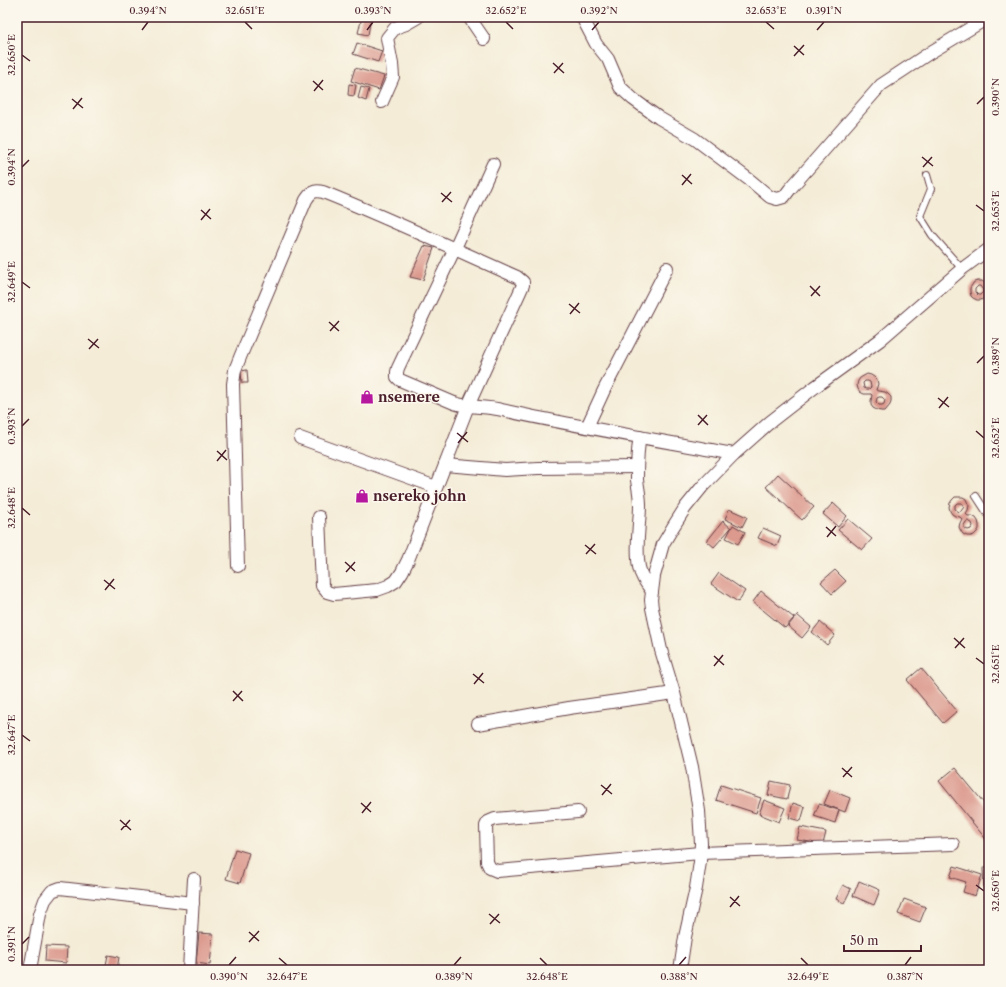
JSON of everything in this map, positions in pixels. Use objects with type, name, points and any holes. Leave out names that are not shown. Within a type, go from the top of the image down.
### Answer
[{"type":"street","points":[[382,102],[393,77],[387,38],[395,28],[418,17]]},
{"type":"street","points":[[469,17],[484,39]]},
{"type":"street","points":[[582,17],[596,44],[608,59],[620,87],[633,99],[659,118],[695,139],[770,197],[777,199],[784,197],[790,188],[882,85],[989,17]]},
{"type":"street","points":[[493,164],[398,368],[397,377],[400,380],[462,406],[493,408],[734,454]]},
{"type":"street","points":[[238,566],[233,384],[235,370],[306,200],[312,192],[317,190],[379,214],[517,277],[523,282],[523,285],[468,406],[402,572],[396,581],[377,590],[334,594],[324,590],[322,586],[319,517]]},
{"type":"street","points":[[680,970],[685,937],[696,888],[701,843],[692,767],[674,693],[661,650],[651,600],[654,576],[664,544],[672,527],[685,508],[702,487],[734,454],[770,422],[880,340],[962,269],[989,249]]},
{"type":"street","points":[[587,427],[604,390],[667,268]]},
{"type":"street","points":[[640,437],[637,454],[637,481],[640,502],[638,541],[639,566],[644,581],[652,591]]},
{"type":"street","points":[[300,438],[436,487]]},
{"type":"street","points":[[445,465],[505,470],[637,467]]},
{"type":"street","points":[[478,724],[570,708],[674,693]]},
{"type":"street","points":[[578,812],[494,819],[488,822],[486,826],[488,862],[490,868],[497,871],[700,853],[954,844]]},
{"type":"street","points":[[189,970],[194,879]]},
{"type":"street","points":[[30,970],[40,914],[45,900],[52,890],[60,888],[193,903]]},
{"type":"lane","points":[[927,175],[931,189],[920,216],[932,234],[962,269]]},
{"type":"lane","points":[[976,496],[989,516]]},
{"type":"building","points":[[362,17],[371,17],[368,35],[358,33]]},
{"type":"building","points":[[357,43],[382,51],[378,62],[353,54]]},
{"type":"building","points":[[355,68],[384,76],[379,90],[351,81]]},
{"type":"building","points":[[349,84],[356,85],[354,96],[348,95]]},
{"type":"building","points":[[361,87],[369,89],[366,101],[358,98]]},
{"type":"building","points":[[424,246],[434,248],[423,280],[410,277]]},
{"type":"building","points":[[989,275],[989,289],[987,296],[981,300],[973,298],[971,296],[970,288],[974,282],[982,281],[986,284]],"holes":[[[980,286],[983,292],[978,295],[975,292],[975,289]]]},
{"type":"building","points":[[247,370],[248,383],[242,383],[241,371]]},
{"type":"building","points":[[867,374],[871,375],[877,380],[878,384],[876,390],[885,392],[891,397],[890,405],[885,411],[873,408],[871,405],[871,394],[864,394],[860,392],[857,385],[860,378]],"holes":[[[865,381],[870,382],[871,387],[869,389],[864,388],[863,383]],[[882,397],[885,400],[884,404],[879,405],[876,402],[877,398]]]},
{"type":"building","points":[[778,474],[814,507],[802,520],[766,487]]},
{"type":"building","points":[[955,497],[963,497],[966,499],[969,506],[966,514],[976,518],[979,525],[979,529],[974,535],[967,536],[961,531],[959,527],[962,519],[952,514],[950,511],[949,507]],"holes":[[[957,503],[962,503],[964,507],[959,512],[955,509],[955,505]],[[968,521],[972,523],[973,526],[968,530],[964,528],[964,525]]]},
{"type":"building","points":[[833,503],[847,516],[838,527],[823,514]]},
{"type":"building","points":[[729,509],[747,517],[742,527],[725,519]]},
{"type":"building","points":[[848,519],[872,539],[862,550],[838,530]]},
{"type":"building","points":[[723,521],[731,528],[714,547],[707,541]]},
{"type":"building","points":[[733,525],[745,532],[738,544],[726,538]]},
{"type":"building","points":[[763,528],[781,536],[777,546],[758,538]]},
{"type":"building","points":[[835,570],[846,581],[832,594],[821,582]]},
{"type":"building","points":[[719,573],[745,591],[738,602],[711,584]]},
{"type":"building","points":[[761,591],[794,618],[785,628],[753,602]]},
{"type":"building","points":[[797,615],[811,627],[802,638],[788,626]]},
{"type":"building","points":[[820,622],[835,635],[827,645],[812,632]]},
{"type":"building","points":[[921,668],[957,711],[943,723],[907,680]]},
{"type":"building","points":[[955,768],[989,809],[989,843],[939,781]]},
{"type":"building","points":[[771,781],[790,785],[787,799],[768,795]]},
{"type":"building","points":[[721,785],[761,798],[756,813],[716,800]]},
{"type":"building","points":[[830,790],[850,798],[845,812],[824,804]]},
{"type":"building","points":[[764,800],[785,808],[779,822],[759,814]]},
{"type":"building","points":[[793,803],[805,807],[801,821],[789,818]]},
{"type":"building","points":[[819,804],[839,810],[835,823],[814,816]]},
{"type":"building","points":[[800,827],[826,832],[823,844],[797,840]]},
{"type":"building","points":[[235,849],[249,853],[240,883],[226,879]]},
{"type":"building","points":[[954,866],[982,875],[975,896],[963,892],[966,882],[950,877]]},
{"type":"building","points":[[983,868],[989,868],[989,887],[984,887]]},
{"type":"building","points":[[859,881],[880,890],[874,905],[853,896]]},
{"type":"building","points":[[843,885],[851,889],[844,903],[836,899]]},
{"type":"building","points":[[989,888],[989,912],[988,912],[986,889]]},
{"type":"building","points":[[904,899],[926,907],[920,922],[898,914]]},
{"type":"building","points":[[199,933],[213,934],[210,965],[196,963]]},
{"type":"building","points":[[46,946],[67,947],[66,963],[45,961]]},
{"type":"building","points":[[108,955],[119,957],[117,970],[105,970]]},
{"type":"place","name":"nsemere","points":[[367,397]]},
{"type":"place","name":"nsereko john","points":[[362,496]]}]
